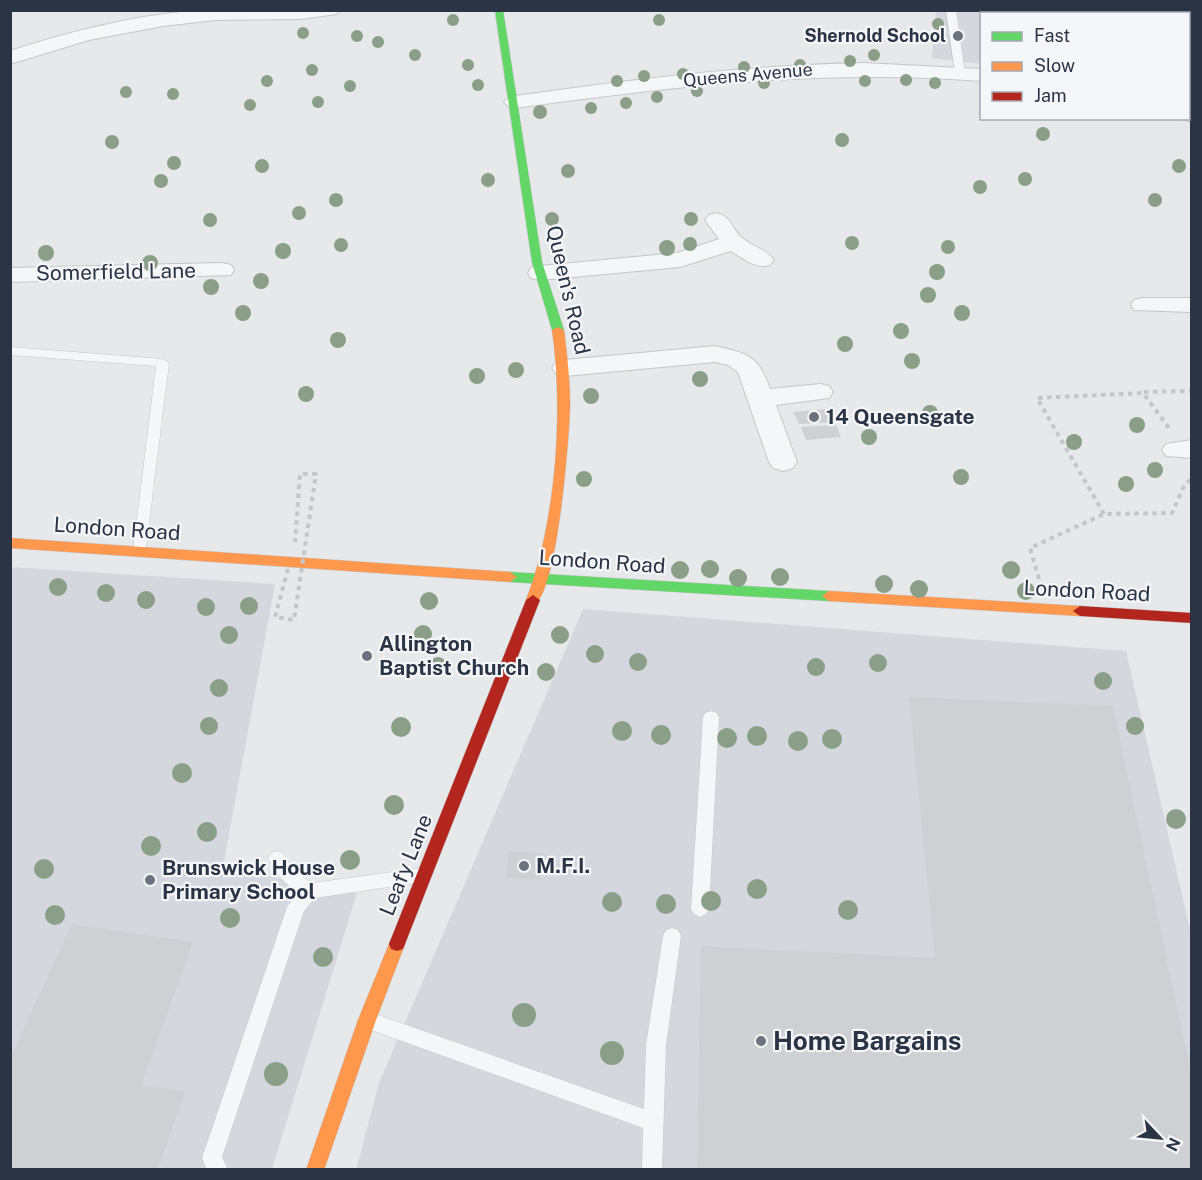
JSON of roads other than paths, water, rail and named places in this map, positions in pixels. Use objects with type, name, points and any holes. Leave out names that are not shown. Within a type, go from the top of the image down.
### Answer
[{"type":"street","points":[[10,58],[121,19],[330,10]]},
{"type":"street","name":"Queen's Road","points":[[499,10],[522,101],[520,158],[540,273],[557,326],[565,368],[562,468],[542,579]]},
{"type":"street","name":"Queens Avenue","points":[[522,101],[776,70],[859,68],[980,75]]},
{"type":"street","points":[[717,220],[733,242],[762,261]]},
{"type":"street","points":[[540,273],[680,260],[733,242]]},
{"type":"street","name":"Somerfield Lane","points":[[10,275],[222,270]]},
{"type":"street","points":[[1143,306],[1188,297]]},
{"type":"street","points":[[565,368],[715,354],[737,359],[750,368],[783,462]]},
{"type":"street","points":[[760,398],[820,392]]},
{"type":"street","name":"London Road","points":[[10,543],[542,579],[1191,618]]},
{"type":"street","name":"Leafy Lane","points":[[315,1170],[367,1020],[542,579]]},
{"type":"lane","points":[[951,10],[960,73]]},
{"type":"lane","points":[[10,351],[163,363],[140,551]]},
{"type":"lane","points":[[700,909],[711,717]]},
{"type":"lane","points":[[277,858],[288,876],[310,891]]},
{"type":"lane","points":[[218,1170],[212,1158],[296,907],[310,891],[425,875]]},
{"type":"lane","points":[[652,1170],[656,1045],[672,936]]},
{"type":"lane","points":[[367,1020],[654,1122]]},
{"type":"place","name":"Shernold School","points":[[958,36]]},
{"type":"place","name":"14 Queensgate","points":[[814,417]]},
{"type":"place","name":"Allington Baptist Church","points":[[367,656]]},
{"type":"place","name":"M.F.I.","points":[[524,866]]},
{"type":"place","name":"Brunswick House Primary School","points":[[150,880]]},
{"type":"place","name":"Home Bargains","points":[[761,1041]]}]
